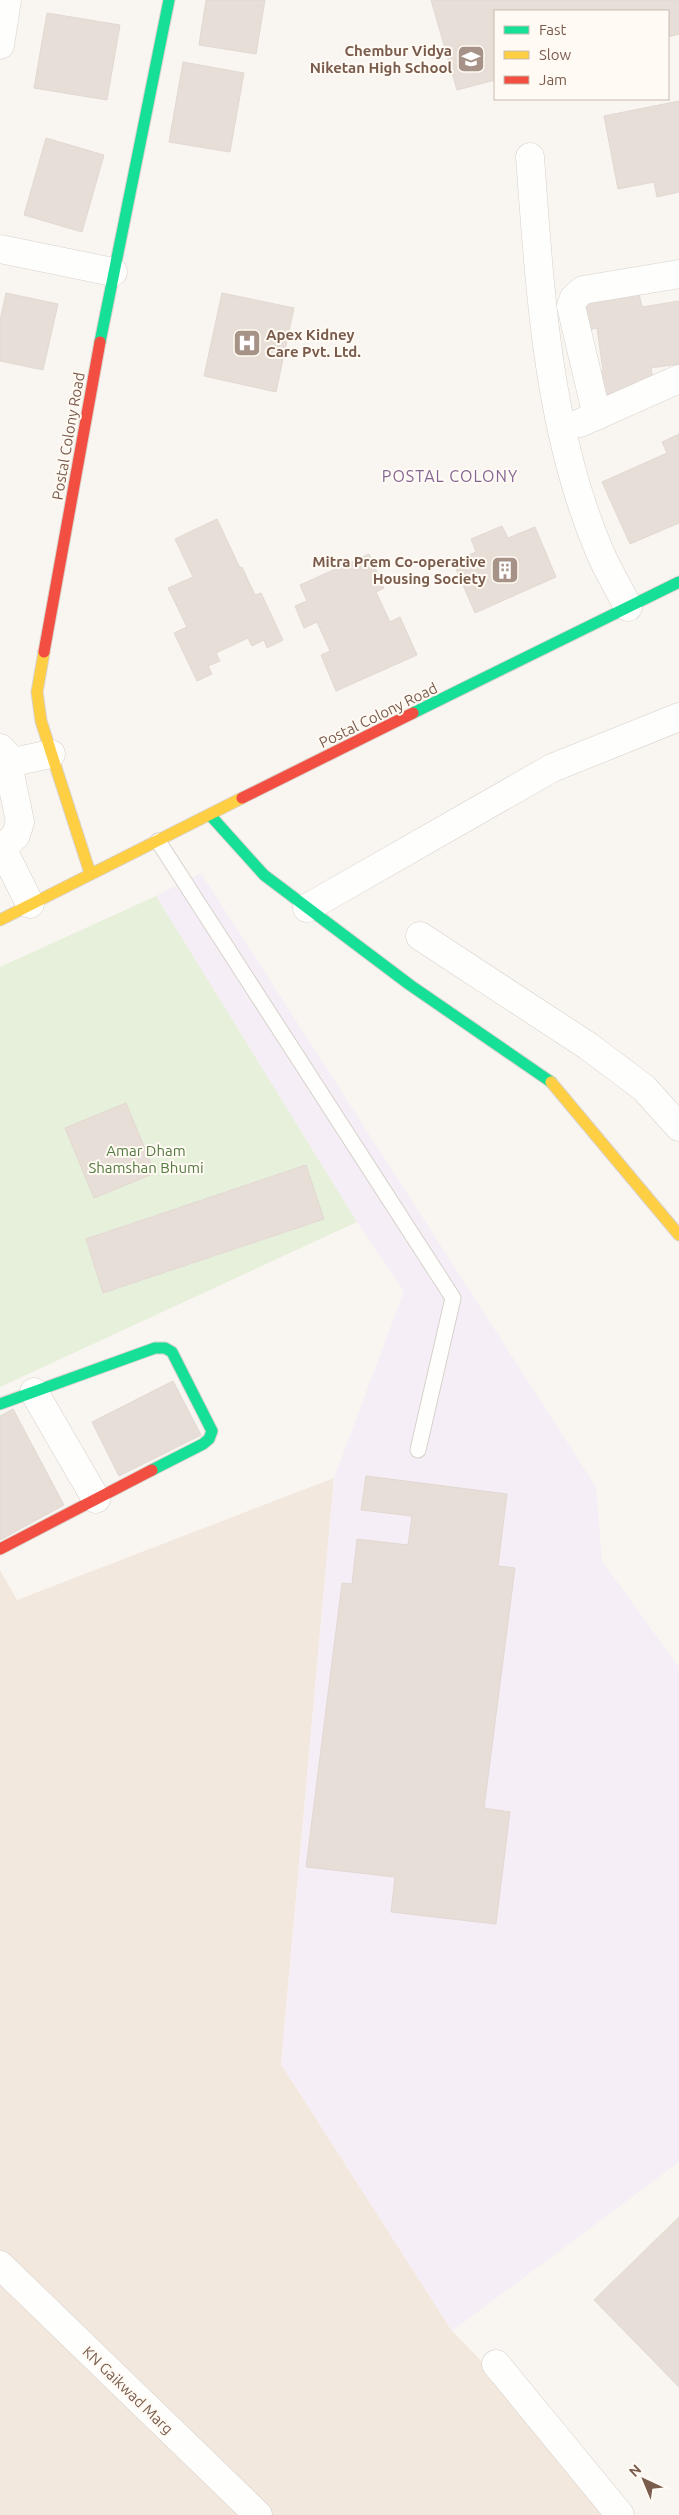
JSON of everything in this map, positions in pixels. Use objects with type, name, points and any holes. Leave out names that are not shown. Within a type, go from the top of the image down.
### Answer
[{"type":"street","points":[[0,45],[7,0]]},
{"type":"street","name":"Postal Colony Road","points":[[90,873],[50,754],[41,722],[37,692],[112,272],[169,0]]},
{"type":"street","points":[[530,157],[542,313],[562,429],[599,550],[628,607]]},
{"type":"street","points":[[0,249],[112,272]]},
{"type":"street","points":[[597,416],[571,306],[574,298],[583,290],[679,274]]},
{"type":"street","points":[[562,429],[597,416],[679,379]]},
{"type":"street","name":"Postal Colony Road","points":[[0,920],[90,873],[679,582]]},
{"type":"street","points":[[307,908],[552,768],[679,717]]},
{"type":"street","points":[[30,904],[2,851],[16,835],[20,822],[4,756],[50,754]]},
{"type":"street","points":[[210,815],[264,876],[410,985],[547,1077],[679,1235]]},
{"type":"street","points":[[420,936],[596,1052],[644,1088],[679,1127]]},
{"type":"street","points":[[0,1404],[155,1348],[165,1348],[172,1352],[212,1431],[209,1439],[0,1549]]},
{"type":"street","points":[[34,1392],[96,1499]]},
{"type":"street","name":"KN Gaikwad Marg","points":[[0,2265],[258,2515]]},
{"type":"street","points":[[496,2364],[620,2515]]},
{"type":"lane","points":[[158,840],[452,1298],[418,1450]]},
{"type":"shaded area","points":[[201,873],[596,1487],[602,1561],[679,1667],[679,2162],[452,2331],[281,2064],[334,1478],[404,1291],[357,1222],[156,896]]},
{"type":"shaded area","points":[[334,1478],[281,2064],[452,2331],[633,2515],[0,2515],[0,1570],[17,1600]]},
{"type":"green space","name":"Amar Dham Shamshan Bhumi","points":[[156,896],[357,1222],[0,1387],[0,967]]},
{"type":"building","points":[[206,0],[265,0],[256,54],[199,45]]},
{"type":"building","name":"Chembur Vidya Niketan High School","points":[[431,0],[679,0],[679,34],[669,37],[669,10],[494,10],[494,80],[457,90]]},
{"type":"building","points":[[47,13],[120,25],[107,100],[34,88]]},
{"type":"building","points":[[183,62],[244,73],[230,152],[169,142]]},
{"type":"building","points":[[679,101],[679,192],[657,197],[654,182],[618,189],[604,116]]},
{"type":"building","points":[[46,138],[104,155],[82,232],[24,215]]},
{"type":"building","points":[[6,293],[58,304],[43,370],[0,361],[0,320]]},
{"type":"building","points":[[222,293],[294,308],[276,392],[204,376]]},
{"type":"building","points":[[639,294],[642,307],[679,301],[679,364],[651,368],[653,381],[633,384],[634,393],[598,398],[594,373],[603,371],[597,328],[588,330],[585,302]]},
{"type":"building","points":[[679,434],[679,523],[630,544],[602,482],[667,453],[662,442]]},
{"type":"building","points":[[217,519],[240,568],[242,567],[255,595],[261,593],[283,640],[267,648],[264,640],[252,646],[248,638],[216,653],[220,661],[208,666],[212,674],[197,681],[174,633],[187,627],[168,588],[193,577],[175,539]]},
{"type":"building","name":"Mitra Prem Co-operative Housing Society","points":[[502,526],[508,538],[535,527],[556,577],[475,613],[453,562],[476,552],[471,539]]},
{"type":"building","points":[[369,554],[384,588],[376,592],[390,622],[400,617],[417,655],[336,691],[321,655],[330,651],[317,622],[304,628],[295,606],[307,601],[300,585]]},
{"type":"building","points":[[126,1103],[155,1173],[94,1198],[65,1128]]},
{"type":"building","points":[[306,1165],[324,1219],[103,1293],[86,1239]]},
{"type":"building","points":[[173,1381],[201,1435],[119,1476],[92,1422]]},
{"type":"building","points":[[13,1409],[64,1505],[0,1540],[0,1416]]},
{"type":"building","points":[[366,1476],[507,1494],[498,1566],[515,1568],[484,1808],[510,1812],[496,1924],[391,1912],[395,1877],[306,1867],[342,1583],[352,1584],[357,1539],[408,1545],[412,1516],[361,1510]]},
{"type":"building","points":[[679,2217],[679,2387],[594,2300]]},
{"type":"traffic: fast","points":[[100,342],[169,0]]},
{"type":"traffic: fast","points":[[413,713],[679,582]]},
{"type":"traffic: fast","points":[[210,815],[264,875],[410,985],[551,1082]]},
{"type":"traffic: fast","points":[[0,1404],[155,1348],[165,1348],[172,1352],[212,1431],[209,1439],[203,1444],[152,1470]]},
{"type":"traffic: slow","points":[[44,652],[37,692],[41,721],[90,873]]},
{"type":"traffic: slow","points":[[0,920],[242,798]]},
{"type":"traffic: slow","points":[[551,1082],[679,1235]]},
{"type":"traffic: jam","points":[[44,652],[100,342]]},
{"type":"traffic: jam","points":[[242,798],[413,713]]},
{"type":"traffic: jam","points":[[0,1549],[152,1470]]},
{"type":"place","name":"Chembur Vidya Niketan High School","points":[[471,59]]},
{"type":"place","name":"Apex Kidney Care Pvt. Ltd.","points":[[247,343]]},
{"type":"place","name":"Mitra Prem Co-operative Housing Society","points":[[505,570]]},
{"type":"district","name":"POSTAL COLONY","points":[[450,476]]}]
